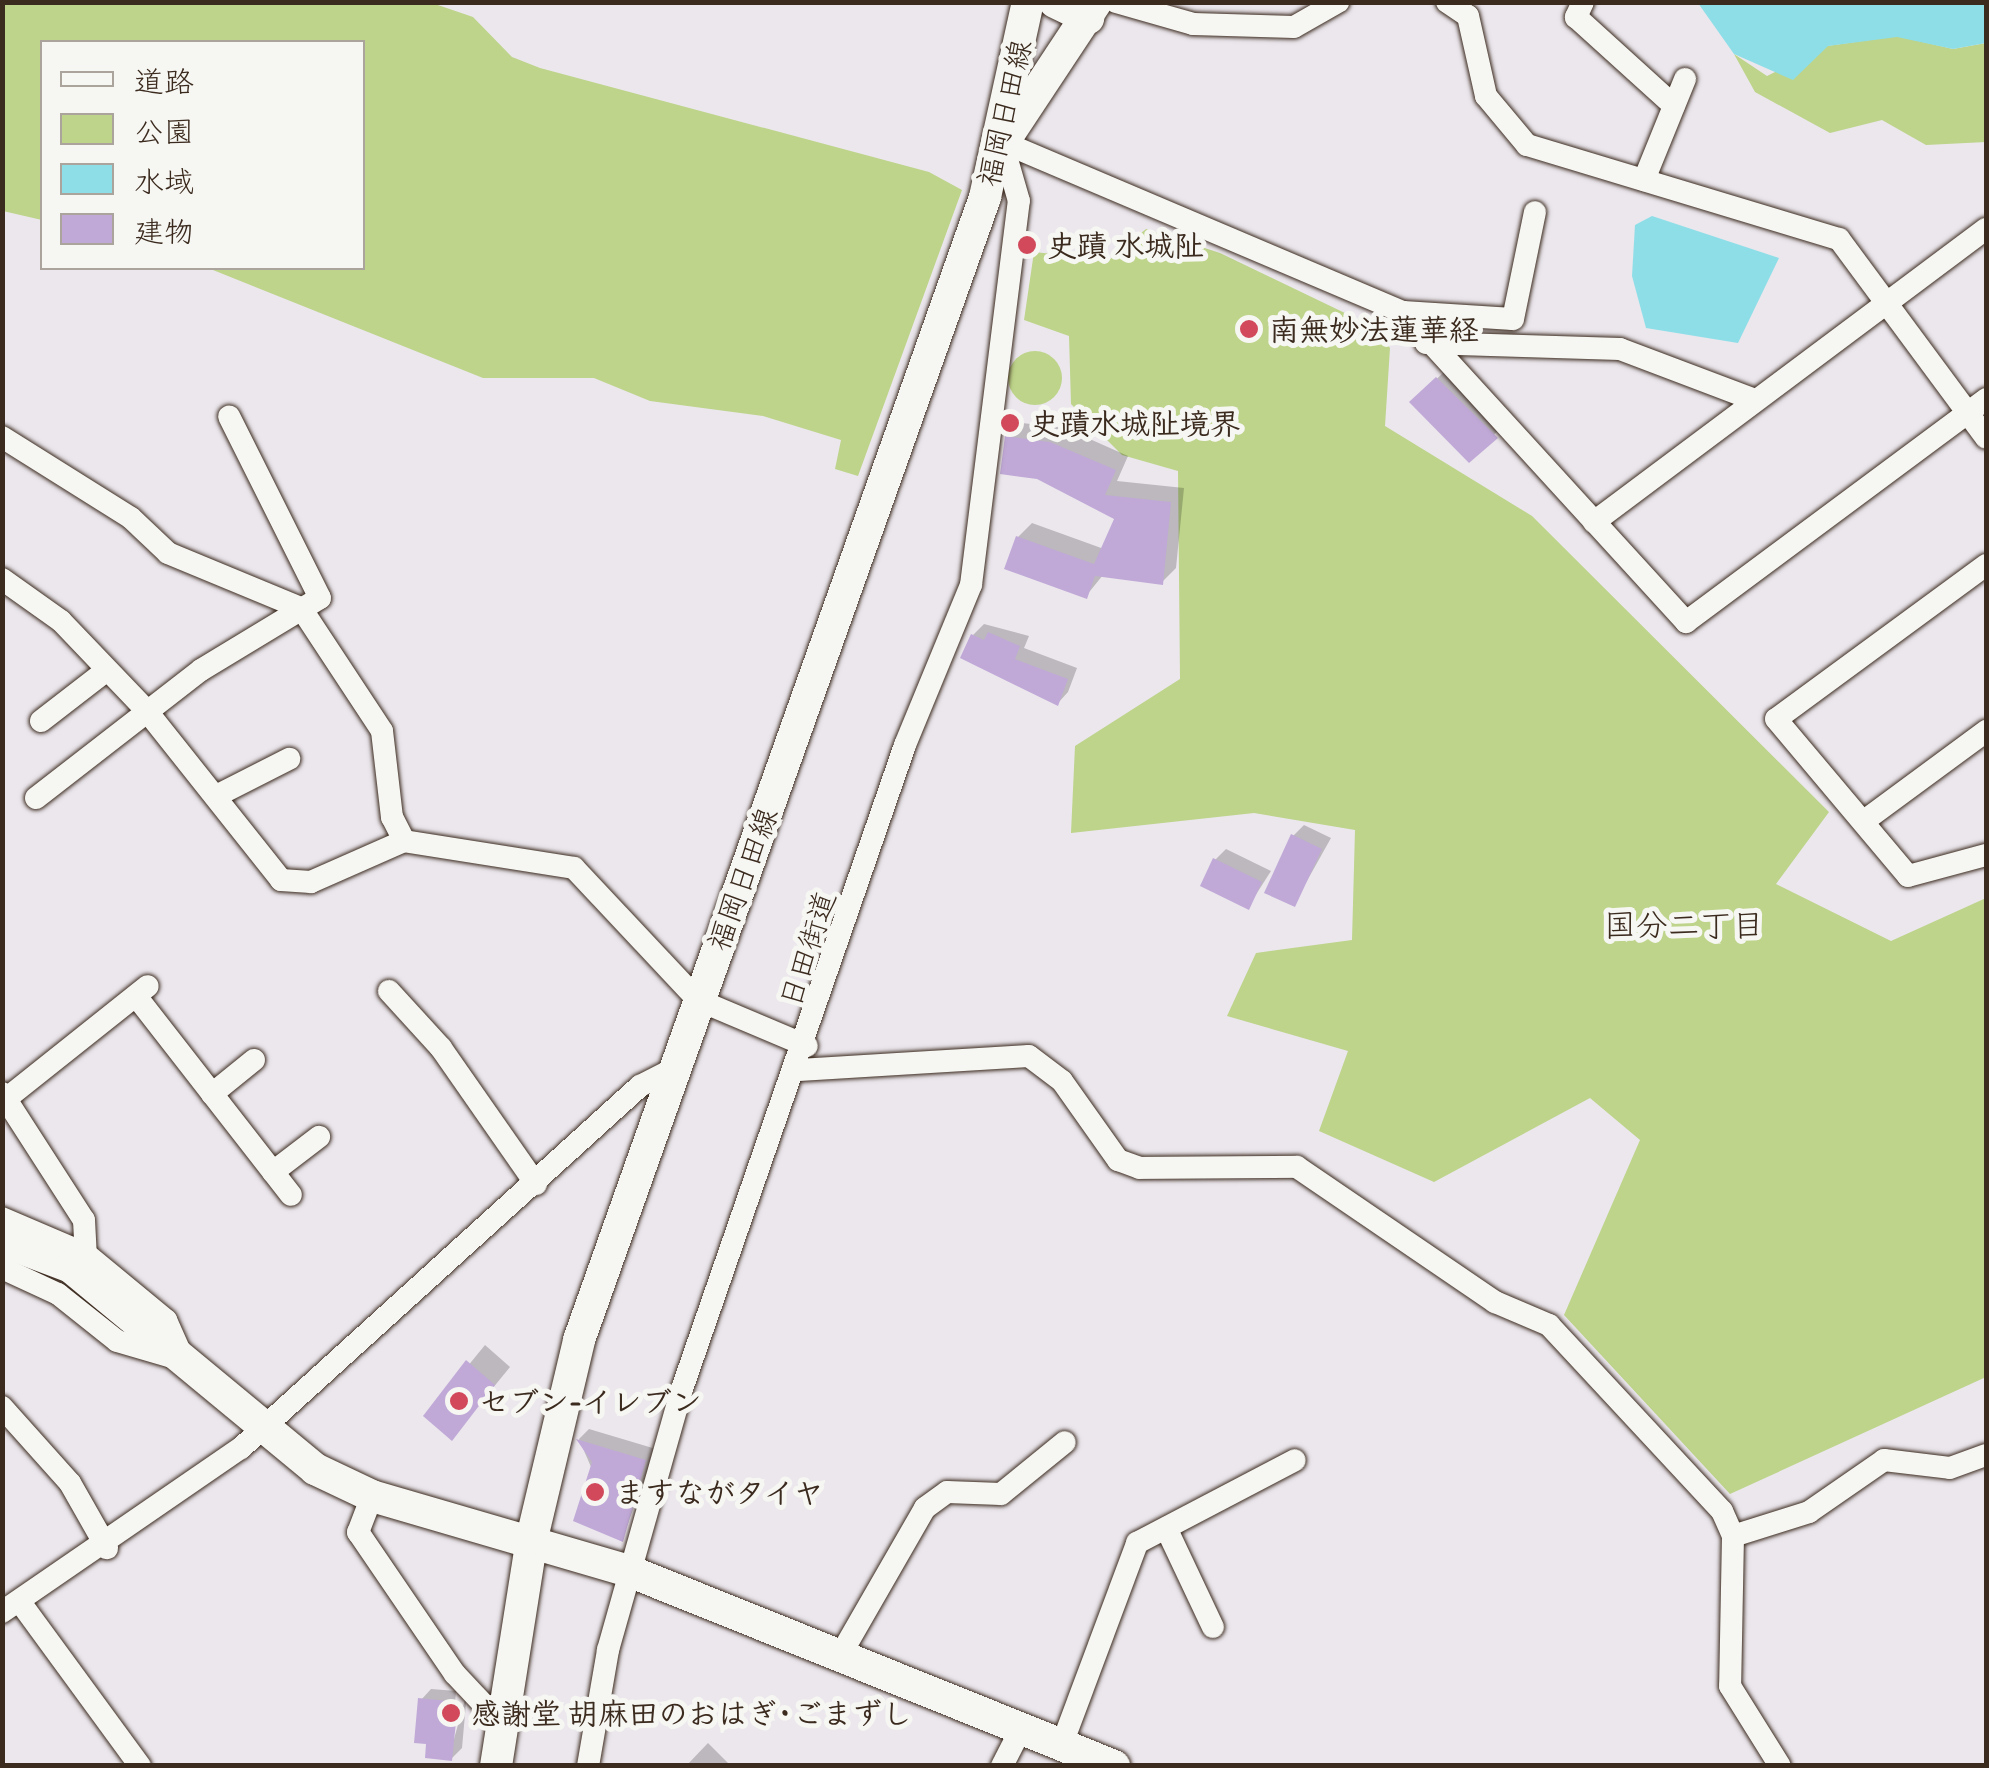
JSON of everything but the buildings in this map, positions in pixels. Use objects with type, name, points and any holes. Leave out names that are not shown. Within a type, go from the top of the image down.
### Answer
[{"type":"main road","name":"福岡日田線","points":[[496,1766],[532,1538],[579,1340],[1002,142],[1028,2]]},
{"type":"main road","points":[[1002,142],[1100,8],[1055,2]]},
{"type":"main road","points":[[2,1242],[71,1267],[185,1361],[260,1430],[372,1496],[532,1538],[629,1571],[1114,1766]]},
{"type":"street","points":[[1100,8],[1193,24],[1294,27],[1338,2]]},
{"type":"street","points":[[1447,2],[1468,16],[1486,96],[1522,141],[1839,239],[1885,304],[1977,406],[1986,438]]},
{"type":"street","points":[[1584,2],[1576,16],[1674,106]]},
{"type":"street","points":[[1644,180],[1685,78]]},
{"type":"street","points":[[1002,142],[1403,312],[1513,319],[1535,212]]},
{"type":"street","name":"日田街道","points":[[588,1766],[629,1571],[682,1390],[799,1070],[905,745],[970,586],[1019,201],[1002,142]]},
{"type":"street","points":[[1594,522],[1752,399],[1986,228]]},
{"type":"street","points":[[1403,312],[1426,343],[1689,626],[1977,406]]},
{"type":"street","points":[[1426,343],[1620,349],[1752,399]]},
{"type":"street","points":[[36,798],[146,710],[320,598],[318,583],[229,416]]},
{"type":"street","points":[[2,437],[132,518],[168,553],[301,608],[382,730],[392,817],[404,841]]},
{"type":"street","points":[[1986,565],[1776,720],[1908,876],[1986,855]]},
{"type":"street","points":[[2,580],[108,670],[146,710],[218,795],[281,880],[311,882],[404,841],[574,868],[698,1000],[807,1046]]},
{"type":"street","points":[[41,722],[108,670]]},
{"type":"street","points":[[1864,821],[1986,731]]},
{"type":"street","points":[[218,795],[289,759]]},
{"type":"street","points":[[86,1254],[84,1220],[4,1098],[142,991],[212,1094],[291,1195]]},
{"type":"street","points":[[389,991],[441,1048],[536,1184]]},
{"type":"street","points":[[799,1070],[869,1067],[943,1054],[1029,1056],[1062,1080],[1118,1160],[1140,1168],[1297,1167],[1495,1302],[1558,1333],[1708,1493],[1733,1536],[1726,1658],[1740,1713],[1780,1766]]},
{"type":"street","points":[[212,1094],[254,1060]]},
{"type":"street","points":[[140,1766],[11,1607],[107,1548],[260,1430],[640,1086],[674,1069]]},
{"type":"street","points":[[273,1172],[319,1137]]},
{"type":"street","points":[[2,1218],[86,1254],[166,1320],[185,1361]]},
{"type":"street","points":[[2,1268],[58,1294],[117,1341],[185,1361]]},
{"type":"street","points":[[2,1407],[70,1483],[107,1548]]},
{"type":"street","points":[[842,1654],[925,1508],[947,1492],[1001,1494],[1066,1442]]},
{"type":"street","points":[[1733,1536],[1810,1512],[1884,1460],[1950,1468],[1986,1455]]},
{"type":"street","points":[[1062,1744],[1137,1543],[1168,1532],[1295,1460]]},
{"type":"street","points":[[372,1496],[358,1532],[455,1674],[502,1724]]},
{"type":"street","points":[[1168,1532],[1214,1627]]},
{"type":"street","points":[[1002,1766],[1022,1728]]},
{"type":"green space","points":[[3,2],[432,3],[473,17],[512,57],[540,68],[929,172],[962,190],[858,476],[835,469],[841,440],[763,416],[650,401],[594,378],[483,378],[213,270],[365,270],[365,40],[40,40],[40,220],[3,211]]},
{"type":"green space","points":[[1897,36],[1953,49],[1986,43],[1986,142],[1926,145],[1882,120],[1830,133],[1755,92],[1734,54],[1767,76],[1827,46]]},
{"type":"green space","points":[[1146,229],[1220,253],[1374,327],[1390,348],[1385,426],[1532,516],[1829,812],[1776,884],[1891,941],[1986,898],[1986,1377],[1730,1494],[1564,1315],[1640,1140],[1590,1098],[1434,1182],[1319,1131],[1348,1051],[1227,1016],[1256,953],[1352,940],[1355,830],[1254,813],[1071,833],[1075,746],[1180,679],[1178,471],[1122,455],[1071,404],[1069,336],[1024,320],[1034,252],[1109,260]]},
{"type":"green space","points":[[1035,351],[1054,359],[1062,378],[1054,397],[1035,405],[1016,397],[1008,378],[1016,359]]},
{"type":"water","points":[[1698,3],[1986,3],[1986,43],[1953,49],[1897,37],[1828,46],[1793,80],[1734,54]]},
{"type":"water","points":[[1652,216],[1779,258],[1738,343],[1646,328],[1632,276],[1635,225]]},
{"type":"place","name":"史蹟 水城阯","points":[[1027,245]]},
{"type":"place","name":"南無妙法蓮華経","points":[[1249,329]]},
{"type":"place","name":"史蹟水城阯境界","points":[[1010,423]]},
{"type":"place","name":"セブン-イレブン","points":[[459,1401]]},
{"type":"place","name":"ますながタイヤ","points":[[595,1492]]},
{"type":"place","name":"感謝堂 胡麻田のおはぎ･ごまずし","points":[[451,1713]]},
{"type":"district","name":"国分二丁目","points":[[1684,925]]}]
